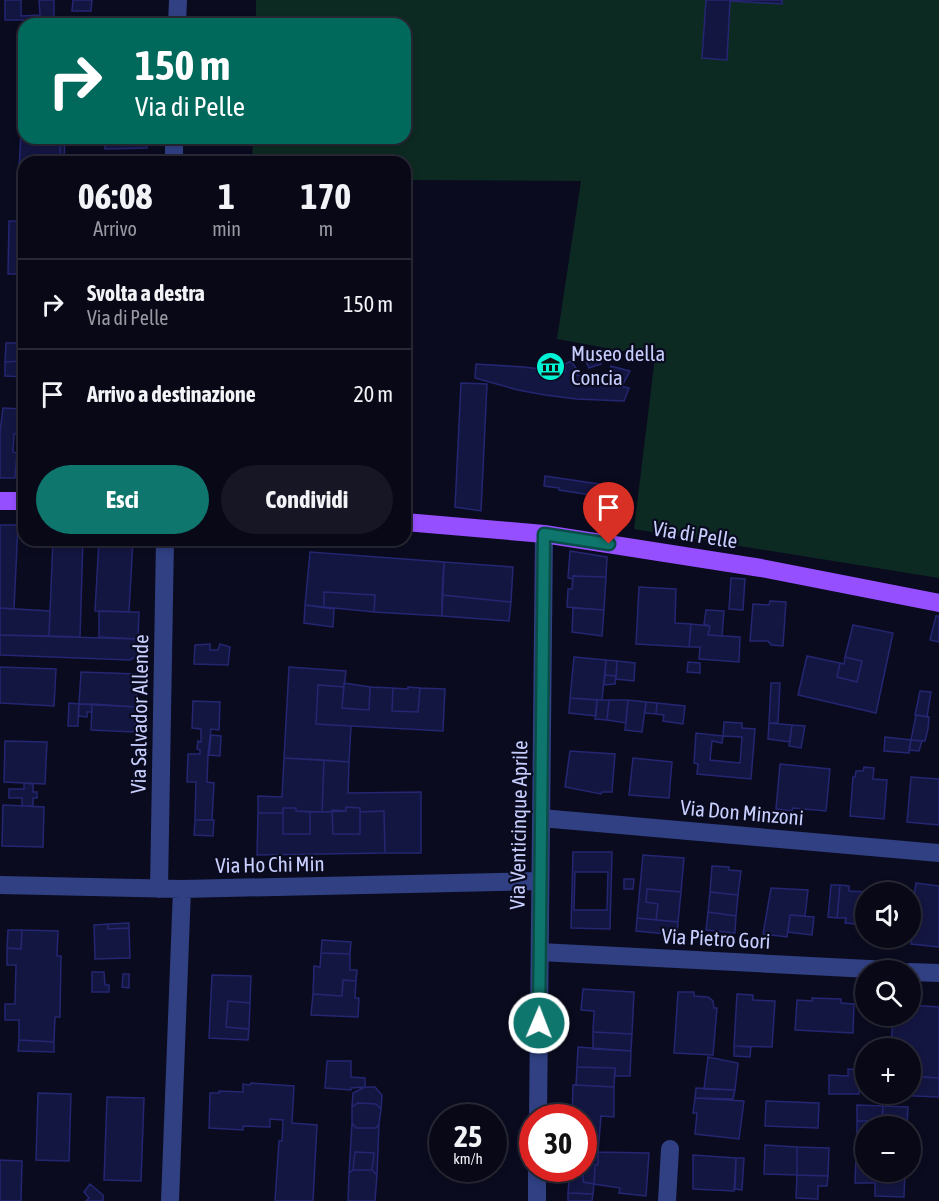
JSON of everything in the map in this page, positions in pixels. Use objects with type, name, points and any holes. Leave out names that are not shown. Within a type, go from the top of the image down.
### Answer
[{"type":"main road","points":[[0,501],[18,501]]},
{"type":"main road","name":"Via di Pelle","points":[[411,523],[544,534],[761,568],[939,603]]},
{"type":"street","points":[[177,18],[178,0]]},
{"type":"street","name":"Via Venticinque Aprile","points":[[538,1104],[544,534]]},
{"type":"street","name":"Via Salvador Allende","points":[[159,889],[165,546]]},
{"type":"street","name":"Via Don Minzoni","points":[[541,818],[939,853]]},
{"type":"street","name":"Via Ho Chi Min","points":[[0,885],[182,889],[540,881]]},
{"type":"street","points":[[170,1201],[182,889]]},
{"type":"street","name":"Via Pietro Gori","points":[[540,952],[855,968]]},
{"type":"street","points":[[921,972],[939,973]]},
{"type":"street","points":[[667,1201],[670,1149]]},
{"type":"street","points":[[537,1182],[537,1201]]},
{"type":"green space","points":[[256,0],[939,0],[939,578],[634,529],[655,357],[557,339],[581,181],[411,180],[411,156],[252,156],[253,144],[411,144],[411,18],[256,18]]},
{"type":"building","points":[[5,0],[21,0],[21,16],[40,15],[39,0],[54,0],[54,18],[5,20]]},
{"type":"building","points":[[73,0],[92,0],[91,11],[72,11]]},
{"type":"building","points":[[706,0],[782,0],[782,4],[730,1],[727,60],[702,58]]},
{"type":"building","points":[[20,144],[60,144],[60,156],[20,156]]},
{"type":"building","points":[[60,144],[65,144],[64,156],[60,156]]},
{"type":"building","points":[[105,144],[147,144],[147,148],[105,149]]},
{"type":"building","points":[[9,221],[18,221],[18,274],[8,274]]},
{"type":"building","points":[[6,343],[18,343],[18,361],[5,362]]},
{"type":"building","points":[[595,352],[601,364],[589,368],[583,355]]},
{"type":"building","points":[[18,361],[18,377],[5,376],[5,362]]},
{"type":"building","points":[[571,361],[576,368],[573,374],[629,388],[624,401],[545,395],[475,378],[476,364],[565,372],[565,364]]},
{"type":"building","points":[[611,366],[630,371],[622,386],[610,383]]},
{"type":"building","points":[[461,383],[487,384],[481,511],[455,507]]},
{"type":"building","points":[[3,408],[18,409],[18,434],[14,434],[13,452],[17,453],[15,478],[0,478],[0,432]]},
{"type":"building","points":[[545,476],[612,486],[611,495],[598,493],[597,496],[544,486]]},
{"type":"building","points":[[0,525],[18,525],[14,609],[0,608]]},
{"type":"building","points":[[53,546],[83,546],[80,637],[49,636]]},
{"type":"building","points":[[99,546],[133,546],[129,612],[95,611]]},
{"type":"building","points":[[570,551],[607,557],[606,577],[573,576],[573,579],[568,578]]},
{"type":"building","points":[[310,552],[444,562],[442,616],[374,612],[375,595],[324,592],[324,607],[305,605]]},
{"type":"building","points":[[444,562],[513,567],[511,602],[442,595]]},
{"type":"building","points":[[573,576],[606,577],[604,610],[567,607],[568,589],[572,589]]},
{"type":"building","points":[[731,578],[745,579],[743,610],[729,609]]},
{"type":"building","points":[[639,587],[676,589],[675,623],[691,624],[689,647],[636,644]]},
{"type":"building","points":[[324,592],[375,595],[374,612],[324,607]]},
{"type":"building","points":[[442,595],[511,602],[509,621],[442,616]]},
{"type":"building","points":[[770,601],[786,602],[783,646],[771,645],[768,641],[750,641],[753,604],[769,605]]},
{"type":"building","points":[[305,605],[334,609],[333,627],[304,623]]},
{"type":"building","points":[[0,608],[50,611],[49,636],[0,635]]},
{"type":"building","points":[[573,608],[604,610],[602,636],[572,632]]},
{"type":"building","points":[[706,610],[724,611],[722,636],[708,635],[710,626],[704,624]]},
{"type":"building","points":[[99,611],[139,612],[138,639],[99,637]]},
{"type":"building","points":[[936,616],[939,616],[939,642],[930,640]]},
{"type":"building","points":[[691,624],[710,626],[708,635],[740,637],[739,662],[699,659],[700,647],[689,647]]},
{"type":"building","points":[[853,625],[893,633],[876,713],[798,695],[807,656],[840,663],[837,677],[857,682],[862,661],[845,657]]},
{"type":"building","points":[[0,635],[138,639],[137,656],[130,660],[0,655]]},
{"type":"building","points":[[210,644],[210,650],[218,650],[220,644],[230,647],[228,665],[194,664],[195,645]]},
{"type":"building","points":[[574,657],[606,660],[602,700],[570,698]]},
{"type":"building","points":[[845,657],[862,661],[857,682],[837,677],[840,663],[844,664]]},
{"type":"building","points":[[606,660],[617,661],[616,676],[605,675]]},
{"type":"building","points":[[617,661],[635,663],[634,681],[616,679]]},
{"type":"building","points":[[688,662],[700,663],[700,673],[687,672]]},
{"type":"building","points":[[0,667],[56,669],[54,706],[0,703]]},
{"type":"building","points":[[289,667],[346,671],[344,687],[318,685],[316,724],[351,726],[349,762],[284,758]]},
{"type":"building","points":[[81,672],[138,674],[136,707],[79,704]]},
{"type":"building","points":[[605,675],[616,676],[615,684],[604,685]]},
{"type":"building","points":[[344,683],[370,687],[369,710],[342,708]]},
{"type":"building","points":[[771,683],[780,683],[778,723],[769,723]]},
{"type":"building","points":[[318,685],[344,687],[342,708],[369,710],[370,687],[393,688],[392,711],[418,712],[420,688],[445,689],[443,731],[316,724]]},
{"type":"building","points":[[408,687],[420,688],[418,712],[392,711],[393,688],[408,689]]},
{"type":"building","points":[[920,691],[931,692],[927,717],[915,715]]},
{"type":"building","points":[[570,698],[597,700],[596,716],[569,713]]},
{"type":"building","points":[[597,700],[609,700],[607,720],[595,719]]},
{"type":"building","points":[[609,700],[628,700],[626,723],[607,720]]},
{"type":"building","points":[[628,700],[646,702],[642,732],[625,730]]},
{"type":"building","points":[[193,701],[220,702],[219,730],[211,729],[208,755],[207,782],[214,783],[212,820],[195,820],[196,782],[187,782],[188,754],[200,754],[200,750],[197,749],[198,741],[201,742],[201,729],[192,728]]},
{"type":"building","points":[[646,702],[657,703],[656,714],[645,713]]},
{"type":"building","points":[[69,703],[79,704],[78,726],[68,726]]},
{"type":"building","points":[[657,703],[685,706],[683,724],[663,721],[664,715],[656,714]]},
{"type":"building","points":[[79,704],[92,704],[92,712],[87,712],[87,717],[78,716]]},
{"type":"building","points":[[92,704],[136,707],[135,732],[91,730]]},
{"type":"building","points":[[916,715],[929,717],[925,741],[911,740]]},
{"type":"building","points":[[724,722],[742,723],[742,728],[755,729],[751,779],[697,774],[698,764],[694,763],[696,733],[723,736]],"holes":[[[723,736],[742,737],[740,763],[710,760],[712,741],[722,743]]]},
{"type":"building","points":[[769,723],[792,725],[790,742],[768,739]]},
{"type":"building","points":[[792,725],[805,726],[801,748],[789,746]]},
{"type":"building","points":[[211,735],[221,736],[220,756],[209,755]]},
{"type":"building","points":[[885,737],[911,740],[909,753],[884,751]]},
{"type":"building","points":[[911,740],[922,741],[919,751],[909,750]]},
{"type":"building","points":[[5,741],[47,742],[45,784],[4,782]]},
{"type":"building","points":[[570,751],[615,754],[612,792],[601,794],[565,787]]},
{"type":"building","points":[[284,758],[324,760],[322,812],[283,808],[283,813],[258,813],[258,796],[282,797]]},
{"type":"building","points":[[633,758],[672,762],[669,798],[629,795]]},
{"type":"building","points":[[324,760],[349,762],[348,793],[421,792],[421,853],[385,853],[384,811],[360,812],[360,808],[346,807],[346,811],[322,812]]},
{"type":"building","points":[[780,764],[830,769],[826,811],[776,809]]},
{"type":"building","points":[[864,767],[874,768],[873,779],[887,780],[884,819],[850,816],[853,777],[856,771],[863,771]]},
{"type":"building","points":[[911,777],[939,779],[939,825],[907,822]]},
{"type":"building","points":[[24,783],[33,784],[33,792],[37,792],[37,798],[33,798],[33,806],[22,806],[22,798],[9,798],[9,789],[24,789]]},
{"type":"building","points":[[3,805],[44,807],[43,847],[2,846]]},
{"type":"building","points":[[346,807],[360,808],[360,834],[333,834],[332,810],[346,811]]},
{"type":"building","points":[[283,808],[296,808],[296,811],[310,812],[310,834],[283,834]]},
{"type":"building","points":[[384,811],[385,853],[257,855],[258,813],[283,813],[283,834],[310,834],[310,812],[332,812],[333,834],[360,834],[360,812]]},
{"type":"building","points":[[195,820],[214,820],[213,836],[194,835]]},
{"type":"building","points":[[573,852],[612,852],[610,929],[571,928]],"holes":[[[575,872],[608,872],[607,910],[574,910]]]},
{"type":"building","points":[[643,855],[684,858],[681,892],[647,889],[646,902],[658,904],[656,920],[637,918]]},
{"type":"building","points":[[712,866],[729,867],[729,870],[741,871],[738,895],[710,892]]},
{"type":"building","points":[[624,879],[634,879],[633,889],[624,889]]},
{"type":"building","points":[[921,884],[939,886],[939,947],[921,945]]},
{"type":"building","points":[[831,885],[840,885],[837,918],[828,917]]},
{"type":"building","points":[[840,885],[849,886],[849,891],[855,891],[855,924],[845,923],[846,918],[837,918]]},
{"type":"building","points":[[771,888],[808,890],[805,916],[790,915],[787,937],[763,934]]},
{"type":"building","points":[[647,889],[681,892],[678,922],[656,920],[658,904],[646,902]]},
{"type":"building","points":[[710,892],[738,895],[736,916],[708,912]]},
{"type":"building","points":[[708,912],[736,916],[735,933],[706,930]]},
{"type":"building","points":[[790,915],[814,917],[812,935],[788,932]]},
{"type":"building","points":[[637,918],[678,922],[677,935],[636,931]]},
{"type":"building","points":[[129,923],[129,928],[108,929],[108,924]]},
{"type":"building","points":[[108,924],[108,929],[129,928],[130,958],[95,959],[94,925]]},
{"type":"building","points":[[8,930],[22,930],[21,949],[7,948]]},
{"type":"building","points":[[22,930],[58,931],[57,956],[61,956],[60,1017],[55,1017],[54,1042],[19,1040],[19,1020],[5,1020],[5,1004],[15,1004],[16,965],[7,965],[7,948],[21,949]]},
{"type":"building","points":[[322,940],[351,942],[350,954],[321,953]]},
{"type":"building","points":[[321,953],[350,954],[350,970],[357,970],[356,981],[343,980],[342,996],[313,994],[314,966],[320,967]]},
{"type":"building","points":[[92,972],[104,972],[105,985],[109,985],[109,992],[92,992]]},
{"type":"building","points":[[123,974],[129,974],[129,988],[122,987]]},
{"type":"building","points":[[212,975],[251,976],[250,1003],[228,1001],[226,1027],[249,1029],[248,1040],[209,1038]]},
{"type":"building","points":[[343,980],[356,981],[355,998],[359,998],[358,1017],[311,1015],[313,994],[342,996]]},
{"type":"building","points":[[583,989],[634,992],[632,1034],[593,1032],[594,1011],[581,1010]]},
{"type":"building","points":[[678,992],[694,992],[694,996],[708,997],[713,1001],[714,1008],[717,1008],[713,1055],[674,1053]]},
{"type":"building","points":[[737,994],[753,995],[753,1000],[775,1001],[772,1047],[734,1046]]},
{"type":"building","points":[[812,998],[841,999],[841,1003],[854,1004],[853,1033],[795,1030],[797,1000],[812,1001]]},
{"type":"building","points":[[228,1001],[250,1003],[249,1029],[226,1027]]},
{"type":"building","points":[[921,1006],[939,1007],[939,1078],[921,1077],[921,1038],[892,1038],[892,1026],[921,1026]]},
{"type":"building","points":[[593,1032],[632,1034],[631,1051],[593,1049]]},
{"type":"building","points":[[19,1040],[54,1042],[54,1052],[18,1051]]},
{"type":"building","points":[[734,1046],[751,1047],[750,1057],[734,1056]]},
{"type":"building","points":[[578,1047],[631,1051],[630,1076],[615,1076],[615,1068],[577,1067]]},
{"type":"building","points":[[708,1057],[738,1063],[735,1090],[704,1089]]},
{"type":"building","points":[[327,1061],[351,1061],[351,1077],[365,1078],[365,1087],[351,1088],[351,1090],[325,1088]]},
{"type":"building","points":[[577,1067],[615,1068],[614,1087],[576,1085]]},
{"type":"building","points":[[848,1069],[855,1070],[855,1094],[829,1094],[829,1075],[848,1076]]},
{"type":"building","points":[[921,1077],[939,1078],[939,1097],[921,1096]]},
{"type":"building","points":[[251,1083],[294,1086],[292,1123],[317,1125],[313,1201],[275,1201],[279,1141],[282,1141],[283,1120],[270,1119],[270,1127],[243,1126],[243,1130],[209,1128],[210,1093],[243,1092],[243,1084],[250,1085]]},
{"type":"building","points":[[573,1085],[614,1087],[614,1117],[601,1116],[599,1141],[597,1141],[597,1104],[572,1104]]},
{"type":"building","points":[[365,1087],[375,1087],[382,1095],[381,1109],[376,1104],[358,1103],[352,1107],[353,1093]]},
{"type":"building","points":[[696,1088],[735,1090],[733,1099],[695,1098]]},
{"type":"building","points":[[38,1093],[71,1094],[69,1161],[36,1160]]},
{"type":"building","points":[[107,1097],[144,1098],[141,1181],[104,1180]]},
{"type":"building","points":[[695,1098],[744,1101],[739,1139],[695,1134],[697,1113],[693,1113]]},
{"type":"building","points":[[766,1101],[819,1103],[818,1128],[765,1126]]},
{"type":"building","points":[[358,1103],[376,1104],[381,1109],[379,1124],[376,1128],[356,1128],[352,1123],[352,1107]]},
{"type":"building","points":[[857,1105],[883,1106],[882,1116],[857,1116]]},
{"type":"building","points":[[883,1106],[908,1107],[908,1116],[882,1116]]},
{"type":"building","points":[[352,1123],[356,1128],[376,1128],[379,1124],[377,1175],[372,1170],[374,1153],[355,1152],[353,1170],[349,1173]]},
{"type":"building","points":[[765,1145],[797,1147],[797,1175],[764,1174]]},
{"type":"building","points":[[797,1147],[829,1148],[828,1176],[797,1175]]},
{"type":"building","points":[[355,1152],[374,1153],[372,1170],[353,1170]]},
{"type":"building","points":[[598,1152],[649,1153],[646,1196],[619,1193],[620,1188],[594,1184],[597,1182]]},
{"type":"building","points":[[693,1155],[736,1158],[734,1191],[693,1189]]},
{"type":"building","points":[[736,1158],[744,1158],[742,1190],[735,1189]]},
{"type":"building","points":[[0,1160],[22,1161],[21,1201],[0,1201]]},
{"type":"building","points":[[353,1170],[372,1170],[377,1175],[375,1201],[348,1201],[349,1173]]},
{"type":"building","points":[[797,1175],[828,1176],[827,1186],[818,1186],[818,1199],[796,1198]]},
{"type":"building","points":[[569,1182],[594,1184],[593,1194],[568,1193]]},
{"type":"building","points":[[905,1182],[904,1197],[875,1196],[875,1183],[855,1183]]},
{"type":"building","points":[[90,1184],[103,1195],[103,1201],[86,1201],[89,1198],[84,1192]]},
{"type":"building","points":[[568,1193],[593,1194],[592,1201],[568,1201]]},
{"type":"place","name":"Museo della Concia","points":[[550,366]]},
{"type":"route","points":[[539,1023],[544,534],[609,544]]}]
